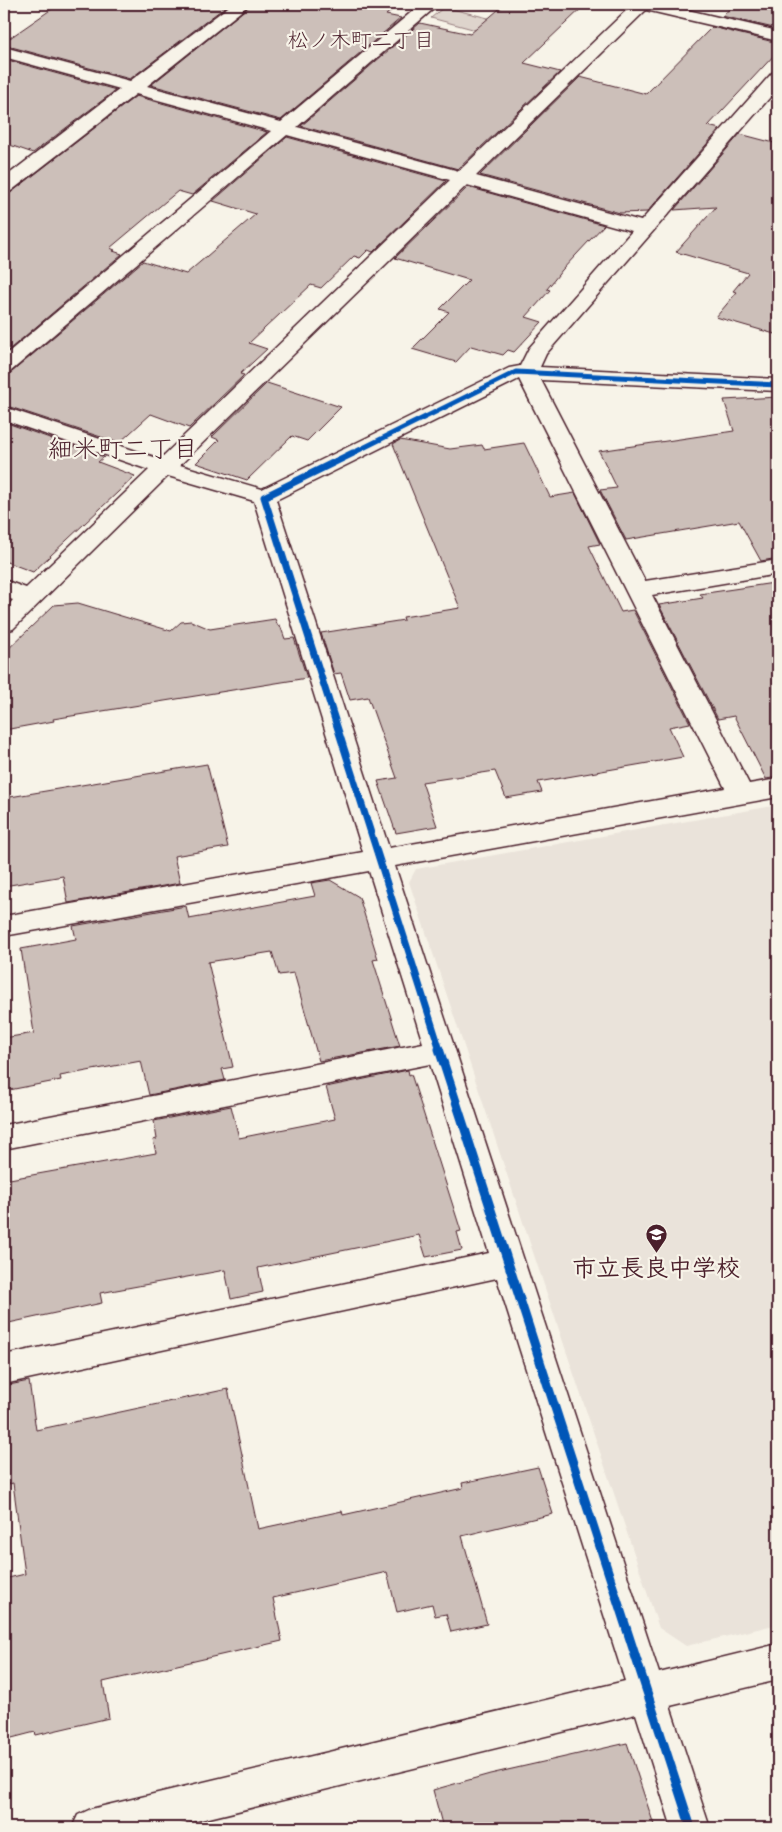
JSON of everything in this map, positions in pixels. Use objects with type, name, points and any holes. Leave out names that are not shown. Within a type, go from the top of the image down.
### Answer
[{"type":"street","points":[[4,187],[242,4]]},
{"type":"street","points":[[4,367],[431,4]]},
{"type":"street","points":[[4,623],[642,4],[778,36]]},
{"type":"street","points":[[4,52],[645,228]]},
{"type":"street","points":[[526,372],[536,352],[778,77]]},
{"type":"street","points":[[4,413],[164,468],[264,497],[516,372],[778,385]]},
{"type":"street","points":[[526,372],[741,794]]},
{"type":"street","points":[[264,497],[378,858],[691,1828]]},
{"type":"street","points":[[637,590],[778,567]]},
{"type":"street","points":[[4,588],[30,598]]},
{"type":"street","points":[[4,926],[778,788]]},
{"type":"street","points":[[4,1137],[440,1051]]},
{"type":"street","points":[[4,1370],[508,1262]]},
{"type":"street","points":[[91,1828],[778,1662]]},
{"type":"shaded area","points":[[444,7],[516,25],[503,37],[431,18]]},
{"type":"shaded area","name":"市立長良中学校","points":[[778,805],[778,1624],[686,1646],[659,1628],[409,882],[416,869]]},
{"type":"building","points":[[59,4],[229,4],[130,79],[4,45],[4,42]]},
{"type":"building","points":[[252,4],[399,4],[386,15],[401,18],[281,120],[151,85]]},
{"type":"building","points":[[505,4],[586,4],[524,63],[560,72],[458,169],[301,126],[420,23],[470,34]]},
{"type":"building","points":[[735,4],[778,4],[778,29],[722,16]]},
{"type":"building","points":[[712,27],[778,43],[778,51],[708,126],[720,129],[647,212],[620,213],[480,175],[580,77],[646,94]]},
{"type":"building","points":[[4,59],[116,90],[33,153],[4,143]]},
{"type":"building","points":[[136,96],[267,132],[192,195],[178,191],[110,248],[122,254],[4,354],[4,198]]},
{"type":"building","points":[[740,134],[778,144],[778,335],[716,317],[737,292],[733,291],[748,273],[676,252],[716,207],[674,210]]},
{"type":"building","points":[[287,137],[446,181],[373,252],[368,250],[360,258],[354,256],[321,288],[311,285],[249,343],[267,349],[240,374],[244,375],[189,428],[151,414],[119,443],[4,405],[4,375],[12,372],[143,261],[186,274],[256,214],[213,201]]},
{"type":"building","points":[[468,187],[604,225],[562,270],[547,289],[550,290],[526,317],[542,322],[514,352],[508,350],[503,355],[471,346],[456,362],[412,349],[449,312],[440,309],[469,280],[395,258]]},
{"type":"building","points":[[267,383],[341,407],[307,441],[292,436],[247,480],[196,463],[219,440],[212,437]]},
{"type":"building","points":[[778,397],[778,558],[761,561],[739,521],[626,540],[600,490],[617,488],[599,451],[734,431],[724,400]]},
{"type":"building","points":[[4,422],[104,457],[98,462],[135,476],[33,572],[4,561]]},
{"type":"building","points":[[400,440],[450,449],[482,445],[484,449],[524,443],[550,497],[575,493],[600,544],[589,546],[621,612],[633,610],[690,723],[669,727],[683,757],[538,782],[542,792],[506,798],[495,771],[422,782],[437,826],[396,833],[378,781],[397,778],[368,697],[350,700],[341,673],[334,674],[321,633],[404,620],[403,617],[460,608],[393,444]]},
{"type":"building","points":[[778,576],[778,777],[766,779],[734,716],[718,719],[659,605],[703,598],[700,594],[774,583],[771,577]]},
{"type":"building","points":[[78,603],[171,631],[181,622],[191,621],[210,629],[275,619],[278,626],[280,625],[285,639],[294,638],[307,678],[53,719],[54,721],[4,730],[4,653],[54,605]]},
{"type":"building","points":[[207,764],[228,847],[174,856],[180,883],[68,903],[63,876],[4,886],[4,798]]},
{"type":"building","points":[[330,880],[359,897],[378,959],[373,960],[400,1046],[319,1061],[294,973],[279,975],[272,952],[208,962],[233,1067],[222,1069],[225,1080],[149,1095],[141,1061],[60,1076],[61,1080],[4,1091],[4,1038],[34,1033],[21,949],[76,939],[73,926],[186,906],[189,919],[315,896],[311,883]]},
{"type":"building","points":[[408,1070],[409,1075],[411,1074],[461,1231],[457,1232],[462,1250],[426,1257],[419,1235],[258,1268],[263,1292],[231,1299],[225,1270],[100,1293],[102,1303],[4,1324],[4,1180],[156,1153],[153,1140],[157,1139],[154,1121],[231,1106],[239,1138],[335,1119],[326,1087]]},
{"type":"building","points":[[29,1381],[36,1430],[228,1389],[258,1529],[342,1511],[343,1515],[463,1488],[462,1483],[538,1467],[553,1514],[462,1536],[487,1624],[451,1632],[446,1614],[435,1616],[432,1604],[397,1612],[387,1572],[273,1598],[282,1641],[103,1682],[109,1718],[36,1735],[35,1732],[4,1740],[4,1579],[25,1574],[13,1483],[4,1485],[4,1386]]},
{"type":"building","points":[[627,1743],[655,1828],[443,1828],[433,1790],[490,1774]]},
{"type":"cycle path","points":[[691,1828],[440,1051],[264,497],[516,372],[778,385]]},
{"type":"place","name":"市立長良中学校","points":[[656,1253]]},
{"type":"district","name":"松ノ木町二丁目","points":[[361,40]]},
{"type":"district","name":"細米町二丁目","points":[[123,448]]}]
